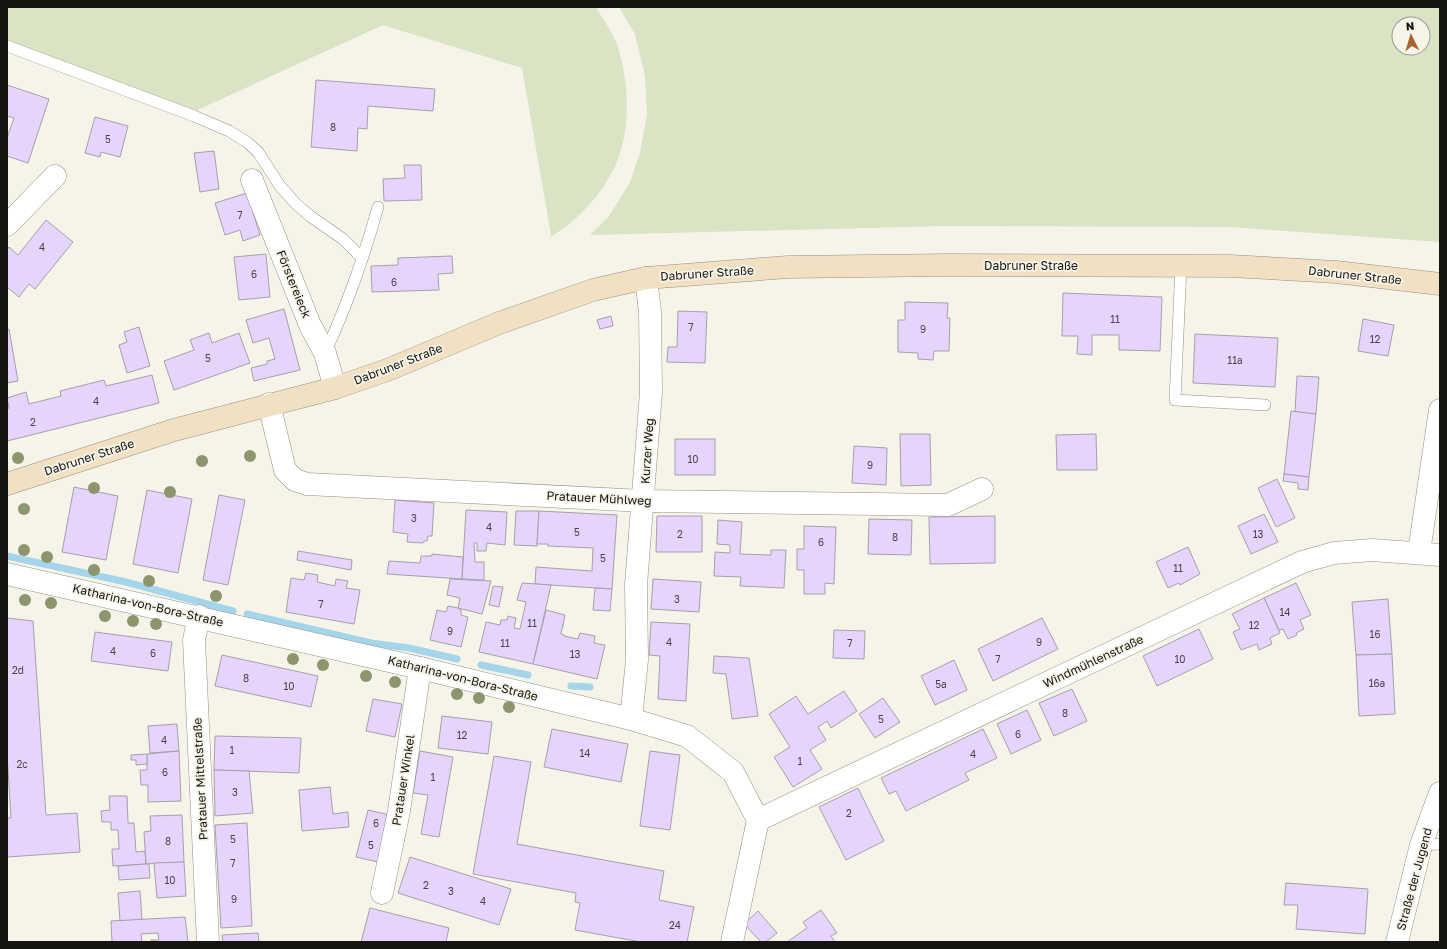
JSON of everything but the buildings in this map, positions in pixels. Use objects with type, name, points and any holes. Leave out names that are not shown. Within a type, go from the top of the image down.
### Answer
[{"type":"street","points":[[7,225],[55,176]]},
{"type":"street","name":"Förstereieck","points":[[252,180],[310,325],[324,353],[335,388]]},
{"type":"street","name":"Dabruner Straße","points":[[7,484],[174,430],[335,388],[390,369],[499,323],[586,292],[646,278],[796,267],[947,265],[1231,266],[1336,272],[1440,284]]},
{"type":"street","name":"Kurzer Weg","points":[[631,719],[637,660],[636,585],[644,501],[651,392],[650,312],[646,278]]},
{"type":"street","name":"Pratauer Mühlweg","points":[[269,404],[285,470],[295,480],[307,484],[644,501],[948,506],[982,490]]},
{"type":"street","points":[[1440,410],[1419,552],[1440,562]]},
{"type":"street","name":"Windmühlenstraße","points":[[758,820],[1302,562],[1334,553],[1372,550],[1419,552],[1440,555]]},
{"type":"street","name":"Katharina-von-Bora-Straße","points":[[7,574],[199,616],[420,668],[631,719],[687,736],[733,772],[758,820]]},
{"type":"street","name":"Pratauer Mittelstraße","points":[[199,616],[194,640],[208,942]]},
{"type":"street","name":"Pratauer Winkel","points":[[382,892],[399,811],[420,668]]},
{"type":"street","name":"Straße der Jugend","points":[[1397,942],[1431,844],[1440,793]]},
{"type":"street","points":[[732,942],[758,820]]},
{"type":"lane","points":[[7,46],[194,116],[229,131],[248,142],[258,152],[280,186],[296,204],[310,216],[343,239],[362,258]]},
{"type":"lane","points":[[324,353],[342,317],[378,207]]},
{"type":"lane","points":[[1181,266],[1175,400],[1265,405]]},
{"type":"green space","points":[[7,7],[596,7],[612,33],[620,55],[627,97],[626,126],[620,153],[615,166],[601,190],[582,212],[560,231],[549,238],[551,235],[522,68],[383,25],[193,112],[7,40]]},
{"type":"green space","points":[[619,7],[1440,7],[1440,242],[1229,227],[945,226],[590,235],[609,216],[630,182],[640,153],[647,114],[645,76],[635,34]]},
{"type":"waterway","points":[[7,556],[126,582],[233,611]]},
{"type":"waterway","points":[[247,614],[371,643],[409,648],[457,659]]},
{"type":"waterway","points":[[481,665],[528,675]]},
{"type":"waterway","points":[[571,686],[590,687]]}]
